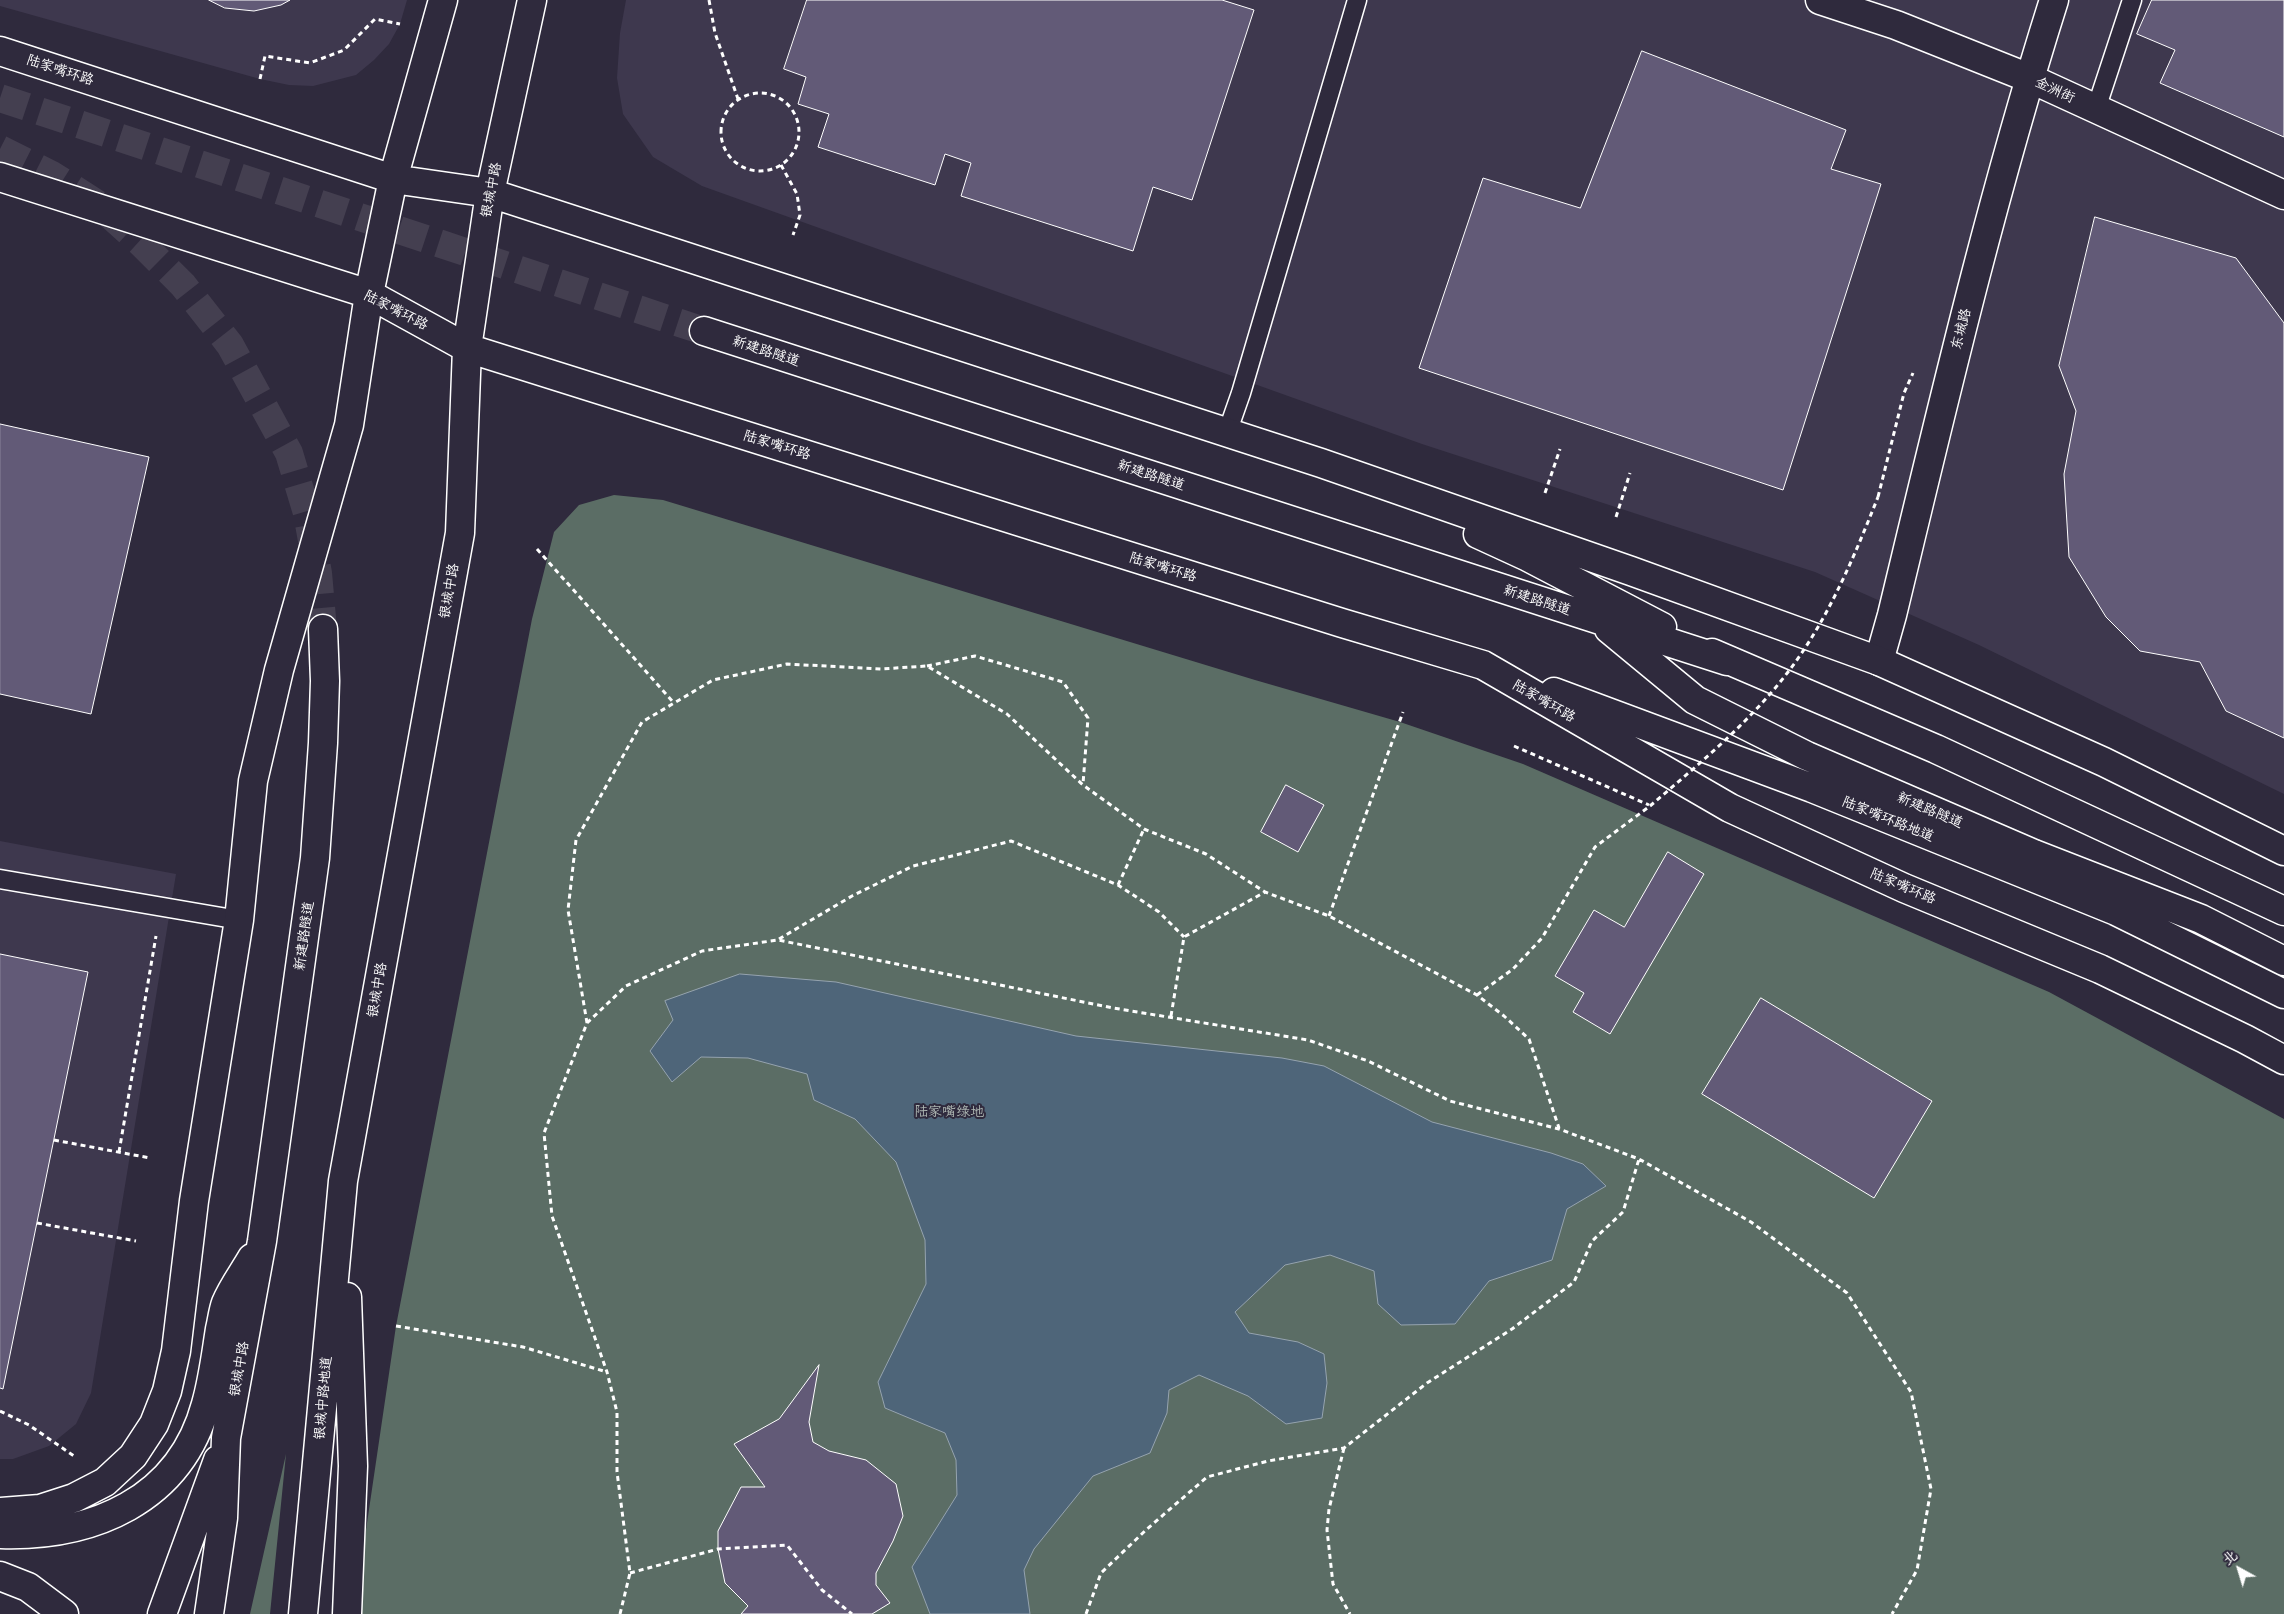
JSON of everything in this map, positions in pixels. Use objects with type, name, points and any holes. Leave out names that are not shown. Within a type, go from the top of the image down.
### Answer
[{"type":"main road","points":[[0,1512],[40,1509],[74,1498],[105,1482],[133,1456],[154,1424],[168,1391],[184,1300],[194,1201],[238,920],[253,781],[279,670],[349,425],[369,294],[392,179],[443,0]]},
{"type":"main road","name":"银城中路","points":[[344,1181],[460,533],[466,348],[490,193],[532,0]]},
{"type":"main road","name":"金洲街","points":[[1820,0],[1896,26],[2029,78],[2284,195]]},
{"type":"main road","name":"东城路","points":[[1879,661],[1892,615],[1978,261],[2029,78],[2054,0]]},
{"type":"main road","name":"陆家嘴环路","points":[[0,51],[392,179],[490,193],[1321,463],[1631,570],[1879,661],[2104,762],[2284,851]]},
{"type":"main road","name":"陆家嘴环路","points":[[0,177],[369,294],[466,348],[1332,620],[1483,665],[1730,808],[1904,888],[2100,969],[2245,1039],[2284,1060]]},
{"type":"main road","name":"新建路隧道","points":[[704,331],[1727,661]]},
{"type":"main road","name":"陆家嘴环路","points":[[1321,463],[1528,557],[1727,661],[1936,749],[2284,911]]},
{"type":"main road","name":"新建路隧道","points":[[1598,620],[1695,700],[1807,756],[2034,854],[2201,919],[2284,961]]},
{"type":"main road","name":"新建路隧道","points":[[262,1241],[314,858],[324,743],[325,681],[323,629]]},
{"type":"main road","name":"陆家嘴环路地道","points":[[1483,665],[1812,788],[2116,911],[2284,994]]},
{"type":"main road","points":[[344,1181],[353,1466],[347,1614]]},
{"type":"main road","name":"银城中路地道","points":[[303,1614],[344,1181]]},
{"type":"main road","points":[[0,1534],[29,1535],[74,1528],[112,1516],[140,1499],[169,1474],[190,1442],[206,1405],[226,1304],[262,1241]]},
{"type":"main road","name":"银城中路","points":[[226,1438],[262,1241]]},
{"type":"main road","points":[[162,1614],[226,1438]]},
{"type":"main road","points":[[209,1614],[223,1518],[226,1438]]},
{"type":"main road","points":[[0,1576],[28,1587],[64,1614]]},
{"type":"lane","points":[[1227,433],[1241,393],[1357,0]]},
{"type":"lane","points":[[2096,109],[2132,0]]},
{"type":"lane","points":[[0,878],[238,920]]},
{"type":"path","points":[[709,0],[718,42],[738,99]]},
{"type":"path","points":[[260,79],[265,56],[310,63],[344,50],[375,19],[400,24]]},
{"type":"path","points":[[761,92],[774,94],[785,100],[793,109],[798,120],[800,132],[798,145],[792,156],[782,165],[769,170],[755,171],[742,167],[731,158],[724,147],[720,134],[722,120],[728,108],[738,99],[749,94],[761,92]]},
{"type":"path","points":[[782,165],[797,194],[800,215],[793,235]]},
{"type":"path","points":[[1477,995],[1513,969],[1542,938],[1595,847],[1650,806],[1731,735],[1788,672],[1822,619],[1856,554],[1878,497],[1904,393]]},
{"type":"path","points":[[1545,493],[1560,449]]},
{"type":"path","points":[[1616,517],[1630,473]]},
{"type":"path","points":[[537,548],[674,703]]},
{"type":"path","points":[[587,1023],[568,910],[576,840],[642,722],[712,680],[787,664],[881,669],[927,666],[975,656],[1063,682],[1088,718],[1083,785]]},
{"type":"path","points":[[927,666],[1006,714],[1083,785],[1144,829],[1206,854],[1265,892],[1329,916],[1477,995],[1529,1039],[1559,1129]]},
{"type":"path","points":[[1329,916],[1403,712]]},
{"type":"path","points":[[1514,746],[1650,806]]},
{"type":"path","points":[[1118,885],[1144,829]]},
{"type":"path","points":[[778,940],[852,896],[913,866],[1011,841],[1118,885],[1159,912],[1184,937]]},
{"type":"path","points":[[1184,937],[1265,892]]},
{"type":"path","points":[[119,1152],[160,907]]},
{"type":"path","points":[[1171,1016],[1184,937]]},
{"type":"path","points":[[620,1614],[630,1573],[617,1472],[617,1412],[607,1372],[552,1216],[544,1134],[587,1023],[626,986],[702,951],[778,940],[1113,1008],[1308,1040],[1368,1061],[1450,1101],[1559,1129],[1639,1159],[1751,1222],[1846,1293],[1911,1392],[1930,1489],[1917,1570],[1892,1614]]},
{"type":"path","points":[[54,1140],[150,1158]]},
{"type":"path","points":[[1086,1614],[1101,1573],[1207,1476],[1268,1461],[1344,1448],[1427,1383],[1512,1329],[1574,1282],[1592,1241],[1623,1212],[1639,1159]]},
{"type":"path","points":[[36,1223],[136,1241]]},
{"type":"path","points":[[396,1326],[523,1347],[607,1372]]},
{"type":"path","points":[[0,1411],[36,1430],[74,1456]]},
{"type":"path","points":[[1344,1448],[1329,1509],[1327,1530],[1333,1584],[1350,1614]]},
{"type":"path","points":[[630,1573],[718,1549],[787,1545],[822,1590],[852,1614]]},
{"type":"shaded area","points":[[0,0],[407,0],[400,24],[389,44],[374,60],[356,75],[313,86],[289,85],[260,79],[0,6]]},
{"type":"shaded area","points":[[626,0],[2284,0],[2284,794],[1979,645],[1815,572],[1422,444],[702,186],[653,157],[623,114],[617,78],[620,33]]},
{"type":"shaded area","points":[[0,841],[176,874],[91,1393],[76,1424],[49,1446],[13,1459],[0,1459]]},
{"type":"green space","name":"陆家嘴绿地","points":[[614,495],[663,500],[1255,680],[1400,722],[1523,764],[2049,992],[2284,1119],[2284,1614],[357,1614],[357,1591],[396,1326],[532,619],[554,532],[579,505]]},
{"type":"green space","points":[[286,1454],[270,1614],[250,1614]]},
{"type":"water","points":[[740,974],[836,982],[1076,1036],[1282,1058],[1324,1066],[1432,1122],[1551,1153],[1583,1164],[1606,1186],[1567,1209],[1552,1260],[1489,1281],[1455,1324],[1401,1325],[1378,1304],[1374,1271],[1330,1255],[1285,1265],[1235,1312],[1249,1333],[1298,1342],[1324,1354],[1327,1383],[1322,1418],[1286,1424],[1248,1396],[1199,1375],[1169,1390],[1167,1413],[1150,1453],[1093,1476],[1034,1549],[1024,1570],[1030,1614],[930,1614],[912,1567],[957,1495],[956,1460],[945,1433],[885,1408],[878,1382],[926,1284],[925,1240],[896,1162],[855,1119],[814,1100],[807,1074],[748,1058],[701,1057],[672,1082],[650,1051],[673,1020],[665,1001]]},
{"type":"building","points":[[209,0],[290,0],[281,5],[254,11],[225,8]]},
{"type":"building","points":[[807,0],[1222,0],[1254,10],[1192,200],[1153,187],[1133,251],[961,196],[971,163],[945,154],[935,185],[818,147],[829,114],[798,104],[806,77],[784,69]]},
{"type":"building","points":[[2152,0],[2284,0],[2284,137],[2160,83],[2175,50],[2137,34]]},
{"type":"building","points":[[1642,51],[1846,130],[1831,169],[1881,184],[1783,490],[1419,368],[1483,178],[1580,208]]},
{"type":"building","points":[[2095,217],[2236,258],[2284,323],[2284,738],[2226,711],[2200,662],[2140,651],[2106,617],[2069,557],[2064,474],[2076,411],[2059,366]]},
{"type":"building","points":[[0,424],[149,457],[91,714],[0,694]]},
{"type":"building","points":[[1286,785],[1324,805],[1298,852],[1261,832]]},
{"type":"building","points":[[1668,852],[1704,874],[1610,1034],[1573,1012],[1584,993],[1555,976],[1594,910],[1624,927]]},
{"type":"building","points":[[0,954],[88,972],[3,1389],[0,1388]]},
{"type":"building","points":[[1761,998],[1932,1101],[1874,1198],[1702,1094]]},
{"type":"building","points":[[819,1365],[809,1422],[813,1442],[829,1451],[866,1460],[896,1484],[903,1516],[893,1541],[876,1573],[876,1585],[890,1603],[872,1614],[741,1614],[748,1606],[725,1583],[718,1549],[718,1531],[741,1487],[765,1487],[734,1444],[779,1419]]},
{"type":"tunnel","points":[[0,98],[704,331]]},
{"type":"tunnel","points":[[0,149],[52,175],[99,205],[183,285],[230,345],[289,453],[307,513],[318,573],[323,629]]}]
